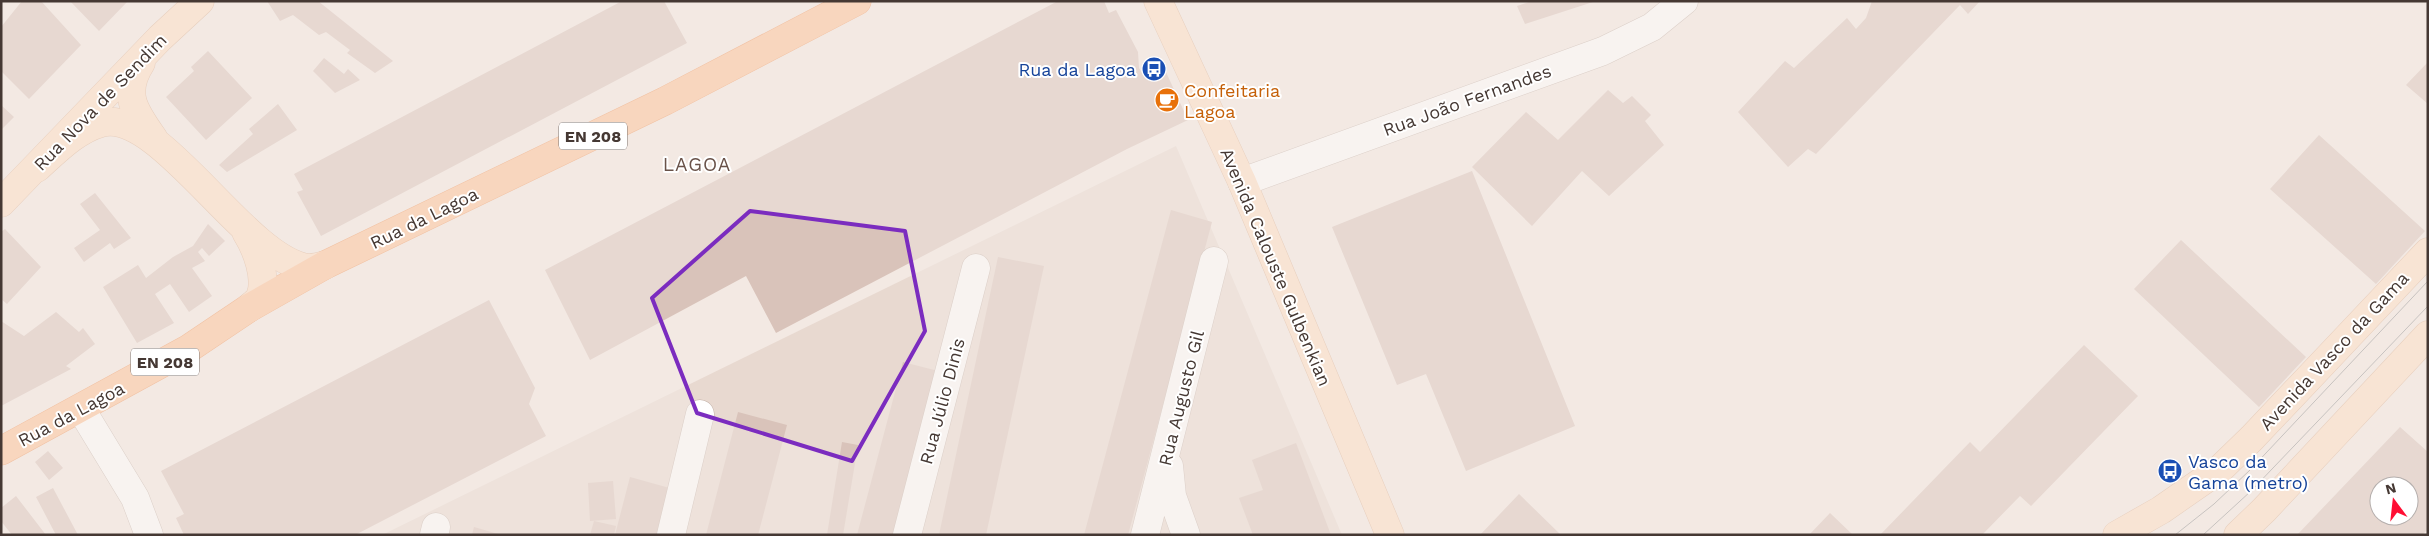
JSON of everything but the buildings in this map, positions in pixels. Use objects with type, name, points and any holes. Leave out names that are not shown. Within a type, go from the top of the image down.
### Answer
[{"type":"main road","name":"Rua Nova de Sendim","points":[[1,203],[160,38],[200,1]]},
{"type":"main road","name":"Rua da Lagoa","points":[[1,451],[188,349],[249,308],[325,265],[665,101],[857,1]]},
{"type":"main road","name":"Avenida Calouste Gulbenkian","points":[[1158,1],[1242,182],[1390,535]]},
{"type":"main road","points":[[160,38],[134,74],[131,84],[132,102],[154,139],[243,226],[286,261],[304,268],[325,265]]},
{"type":"main road","points":[[36,168],[71,138],[86,128],[103,122],[127,125],[154,139]]},
{"type":"main road","points":[[243,226],[259,258],[261,273],[260,297],[249,308]]},
{"type":"main road","name":"Avenida Vasco da Gama","points":[[2117,535],[2161,510],[2220,469],[2259,432],[2428,252]]},
{"type":"main road","points":[[2238,535],[2264,510],[2428,335]]},
{"type":"street","name":"Rua João Fernandes","points":[[1242,182],[1603,51],[1652,27],[1684,1]]},
{"type":"street","name":"Rua Augusto Gil","points":[[1145,535],[1169,448],[1214,261]]},
{"type":"street","name":"Rua Júlio Dinis","points":[[907,535],[976,268]]},
{"type":"street","points":[[81,409],[135,498],[149,535]]},
{"type":"street","points":[[671,535],[700,414]]},
{"type":"street","points":[[1169,448],[1172,496],[1186,535]]},
{"type":"highlighted area","points":[[750,211],[905,231],[925,331],[852,461],[697,413],[652,298]]},
{"type":"shaded area","points":[[1176,146],[1342,535],[382,535]]},
{"type":"tram line","points":[[2175,535],[2214,504],[2250,470],[2428,281]]},
{"type":"tram line","points":[[2203,535],[2251,491],[2428,306]]},
{"type":"place","name":"Rua da Lagoa","points":[[1154,69]]},
{"type":"place","name":"Confeitaria Lagoa","points":[[1167,100]]},
{"type":"place","name":"Vasco da Gama (metro)","points":[[2170,471]]},
{"type":"district","name":"LAGOA","points":[[697,164]]}]
